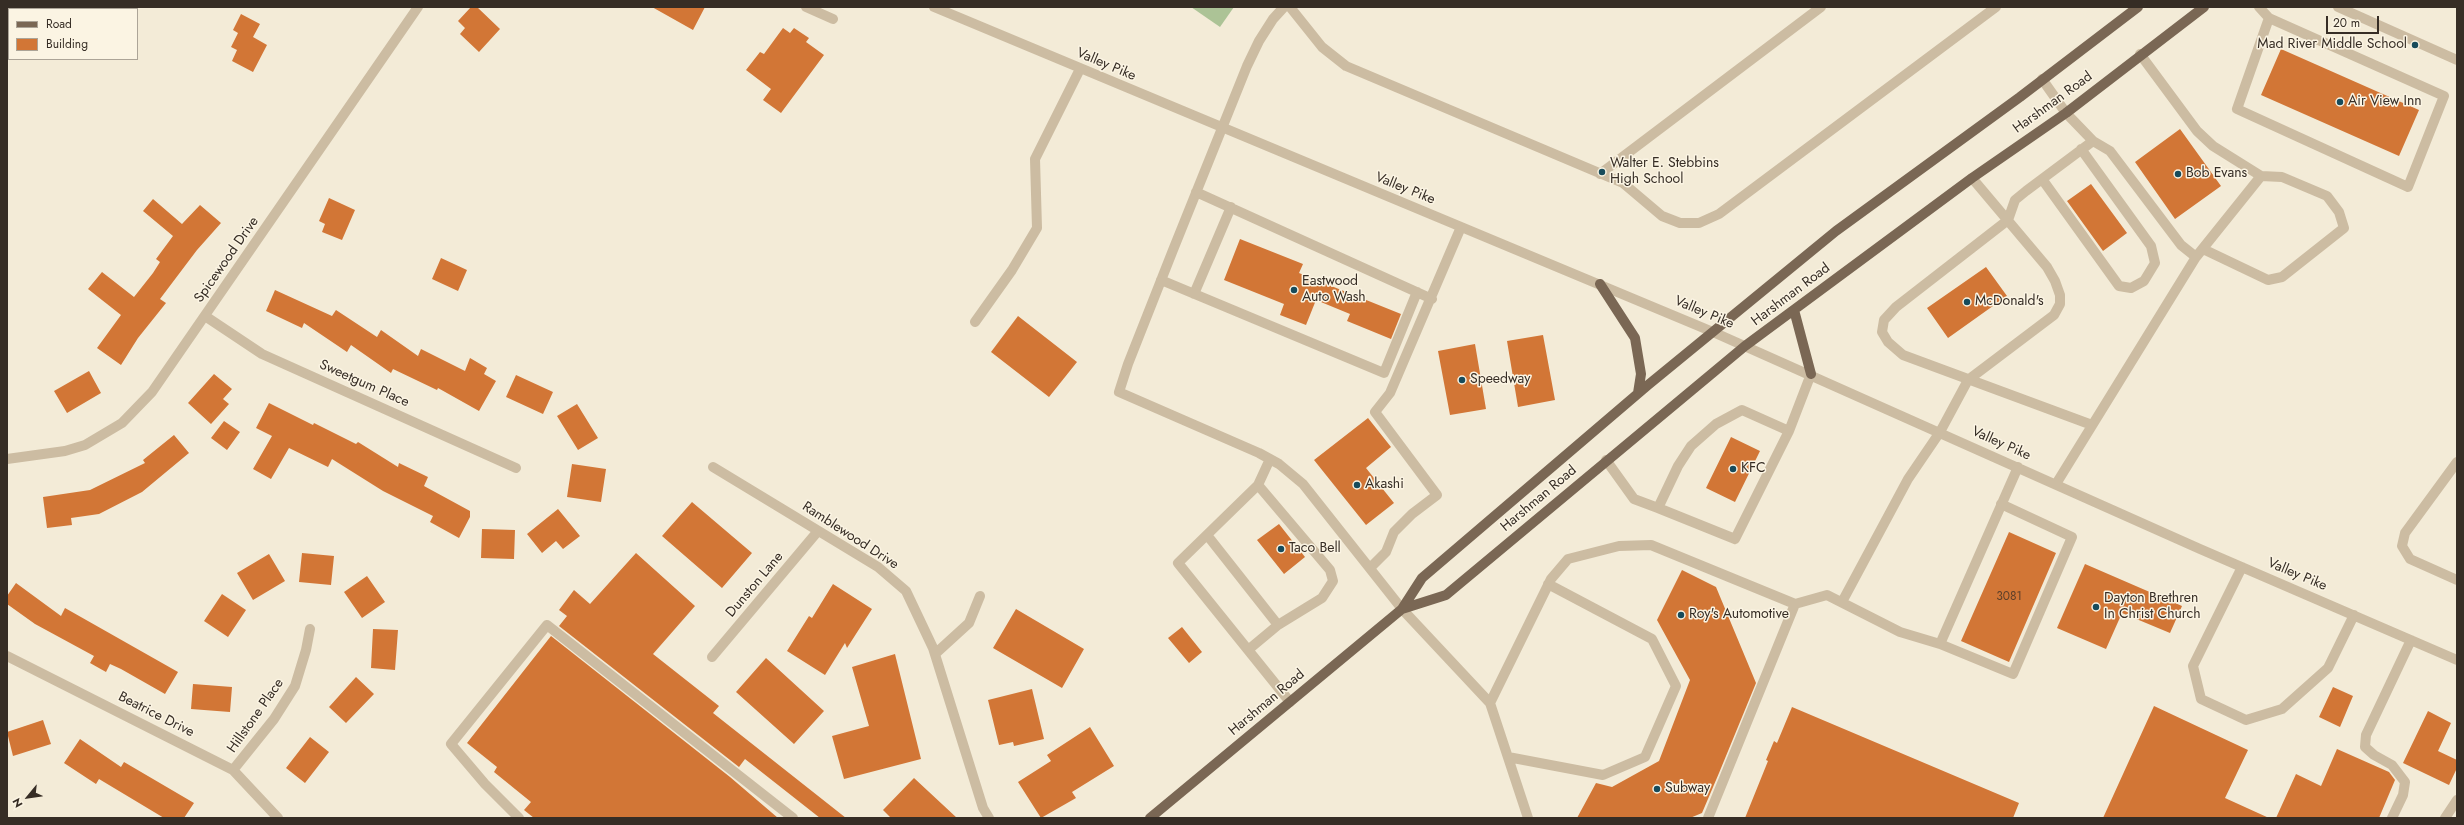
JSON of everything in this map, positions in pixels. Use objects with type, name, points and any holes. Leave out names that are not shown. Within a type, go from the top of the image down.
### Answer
[{"type":"main road","name":"Harshman Road","points":[[1150,818],[1402,609],[1422,578],[1638,393],[1836,231],[2042,80],[2138,7]]},
{"type":"main road","name":"Harshman Road","points":[[1402,609],[1446,595],[1606,460],[1745,346],[1972,178],[2066,113],[2140,54],[2204,7]]},
{"type":"main road","points":[[1600,284],[1635,338],[1641,374],[1638,393]]},
{"type":"main road","points":[[1794,310],[1811,374]]},
{"type":"street","name":"Spicewood Drive","points":[[7,459],[65,451],[86,445],[116,427],[152,392],[418,7]]},
{"type":"street","points":[[806,7],[833,19]]},
{"type":"street","name":"Valley Pike","points":[[934,7],[1222,129],[1600,284],[1811,374],[2242,567],[2457,660]]},
{"type":"street","points":[[1284,7],[1259,41],[1196,192],[1128,364],[1119,392],[1270,459],[1302,484],[1402,609],[1490,703],[1528,818]]},
{"type":"street","points":[[1290,7],[1322,47],[1346,66],[1623,183],[1662,216],[1680,223],[1699,223],[1719,214],[1996,7]]},
{"type":"street","points":[[1600,174],[1821,7]]},
{"type":"street","points":[[2259,7],[2269,18],[2444,96],[2408,187],[2237,109],[2269,18]]},
{"type":"street","points":[[2338,7],[2457,60]]},
{"type":"street","points":[[2140,54],[2197,131],[2213,146],[2261,176],[2282,177],[2327,196],[2339,212],[2344,228],[2282,277],[2268,280],[2203,248]]},
{"type":"street","points":[[975,322],[1012,270],[1037,228],[1035,159],[1080,69]]},
{"type":"street","points":[[2042,80],[2066,113],[2093,141],[2110,151],[2181,245],[2196,257]]},
{"type":"street","points":[[2092,425],[1903,355],[1888,342],[1882,332],[1884,320],[1896,307],[2008,220],[2015,200],[2093,141]]},
{"type":"street","points":[[2042,179],[2119,286],[2131,288],[2144,281],[2155,263],[2151,246],[2081,149]]},
{"type":"street","points":[[2056,484],[2196,257],[2261,176]]},
{"type":"street","points":[[1842,602],[1908,479],[1940,432],[1968,380],[2054,315],[2060,304],[2060,295],[2055,281],[2008,220],[1972,178]]},
{"type":"street","points":[[1196,192],[1432,299]]},
{"type":"street","points":[[1194,294],[1231,207]]},
{"type":"street","points":[[1370,568],[1386,552],[1394,532],[1412,514],[1437,495],[1375,412],[1387,399],[1432,299],[1461,227]]},
{"type":"street","points":[[1161,280],[1384,373],[1417,292]]},
{"type":"street","name":"Sweetgum Place","points":[[205,316],[262,354],[516,468]]},
{"type":"street","points":[[1606,460],[1634,499],[1736,539],[1789,430],[1811,374]]},
{"type":"street","points":[[1658,508],[1678,466],[1691,446],[1716,424],[1742,410],[1789,430]]},
{"type":"street","points":[[1270,459],[1258,485],[1178,563],[1290,702]]},
{"type":"street","points":[[2457,462],[2454,472],[2405,533],[2402,546],[2410,559],[2457,580]]},
{"type":"street","name":"Ramblewood Drive","points":[[713,467],[878,567],[906,591],[935,654],[982,808],[989,818]]},
{"type":"street","points":[[1940,644],[2018,467]]},
{"type":"street","points":[[1248,650],[1278,624],[1322,598],[1333,581],[1330,570],[1258,485]]},
{"type":"street","points":[[1490,703],[1548,584],[1568,559],[1620,546],[1651,545],[1794,604],[1827,595],[1900,632],[1940,644],[2013,674],[2072,537],[2001,504]]},
{"type":"street","name":"Dunston Lane","points":[[712,657],[818,531]]},
{"type":"street","points":[[1207,535],[1278,624]]},
{"type":"street","points":[[2242,567],[2193,666],[2200,699],[2246,720],[2282,709],[2328,668],[2354,615]]},
{"type":"street","points":[[1508,757],[1603,775],[1645,757],[1676,686],[1652,639],[1548,584]]},
{"type":"street","points":[[935,654],[969,622],[980,596]]},
{"type":"street","points":[[1708,818],[1794,604]]},
{"type":"street","points":[[520,818],[485,784],[451,744],[547,624],[794,818]]},
{"type":"street","name":"Hillstone Place","points":[[233,770],[274,719],[295,686],[306,650],[310,629]]},
{"type":"street","points":[[2392,818],[2403,795],[2405,782],[2392,765],[2374,755],[2365,747],[2366,735],[2411,640]]},
{"type":"street","name":"Beatrice Drive","points":[[7,656],[233,770],[278,818]]},
{"type":"street","points":[[2445,818],[2457,800]]},
{"type":"green space","points":[[1191,7],[1234,7],[1220,27]]},
{"type":"building","points":[[471,7],[477,7],[500,29],[479,52],[460,34],[465,28],[458,21]]},
{"type":"building","points":[[652,7],[705,7],[693,30]]},
{"type":"building","points":[[241,14],[260,24],[253,37],[267,45],[253,72],[232,61],[237,50],[231,47],[238,33],[233,30]]},
{"type":"building","points":[[783,28],[790,33],[794,28],[809,38],[806,42],[824,55],[781,113],[763,100],[771,89],[746,70],[760,52],[764,54]]},
{"type":"building","name":"Air View Inn","points":[[2281,49],[2419,110],[2399,156],[2261,95]]},
{"type":"building","name":"Bob Evans","points":[[2180,129],[2221,186],[2175,219],[2135,162]]},
{"type":"building","points":[[2091,184],[2127,233],[2103,251],[2067,201]]},
{"type":"building","points":[[329,198],[355,210],[342,240],[322,232],[325,224],[319,221]]},
{"type":"building","points":[[153,199],[182,224],[200,205],[221,223],[197,250],[160,299],[166,303],[138,338],[121,365],[97,348],[121,315],[88,289],[102,272],[134,297],[153,273],[160,262],[156,259],[173,236],[143,211]]},
{"type":"building","name":"Eastwood Auto Wash","points":[[1240,239],[1303,264],[1299,273],[1401,314],[1391,339],[1347,321],[1350,314],[1316,300],[1306,325],[1280,315],[1284,304],[1224,280]]},
{"type":"building","points":[[441,258],[467,270],[458,291],[432,279]]},
{"type":"building","name":"McDonald's","points":[[1986,267],[2007,296],[1948,338],[1927,308]]},
{"type":"building","points":[[275,290],[332,316],[336,310],[377,337],[381,330],[418,356],[421,349],[465,371],[470,358],[487,368],[484,374],[496,381],[479,411],[438,388],[437,390],[393,369],[391,373],[351,345],[347,352],[304,323],[302,328],[266,311]]},
{"type":"building","points":[[1018,316],[1077,362],[1049,397],[991,352]]},
{"type":"building","name":"Speedway","points":[[1543,335],[1555,400],[1518,407],[1507,341]]},
{"type":"building","name":"Speedway","points":[[1475,344],[1486,409],[1450,415],[1438,351]]},
{"type":"building","points":[[89,371],[101,393],[67,413],[54,391]]},
{"type":"building","points":[[214,374],[232,389],[223,399],[229,404],[211,424],[188,403]]},
{"type":"building","points":[[516,375],[553,392],[543,414],[506,397]]},
{"type":"building","points":[[269,403],[356,444],[358,442],[398,467],[399,463],[428,477],[424,486],[470,511],[470,517],[459,538],[430,522],[433,516],[383,491],[332,459],[328,467],[289,448],[271,479],[253,469],[272,436],[256,428]]},
{"type":"building","points":[[577,404],[598,438],[578,450],[557,416]]},
{"type":"building","name":"Akashi","points":[[1368,418],[1391,447],[1366,468],[1394,503],[1366,525],[1314,460]]},
{"type":"building","points":[[224,421],[240,432],[227,450],[211,438]]},
{"type":"building","points":[[174,435],[189,453],[142,492],[99,514],[71,518],[72,525],[47,528],[43,497],[90,490],[145,463],[143,460]]},
{"type":"building","name":"KFC","points":[[1731,437],[1760,451],[1735,502],[1706,488]]},
{"type":"building","points":[[572,464],[606,469],[601,502],[567,497]]},
{"type":"building","points":[[692,502],[752,553],[722,588],[662,536]]},
{"type":"building","points":[[558,509],[580,536],[563,549],[556,541],[542,553],[527,534]]},
{"type":"building","name":"Taco Bell","points":[[1279,524],[1305,557],[1284,574],[1257,540]]},
{"type":"building","points":[[482,529],[515,530],[514,559],[481,558]]},
{"type":"building","points":[[2009,532],[2056,553],[2009,662],[1961,641]]},
{"type":"building","points":[[302,553],[334,556],[331,585],[299,582]]},
{"type":"building","points":[[636,553],[695,606],[653,654],[719,706],[713,713],[846,818],[820,818],[745,759],[739,767],[559,626],[567,616],[559,610],[574,590],[590,604]]},
{"type":"building","points":[[269,554],[285,581],[253,600],[237,573]]},
{"type":"building","name":"Dayton Brethren In Christ Church","points":[[2085,564],[2182,606],[2170,633],[2122,613],[2106,649],[2057,628]]},
{"type":"building","points":[[1682,570],[1716,587],[1756,683],[1719,773],[1702,813],[1690,818],[1577,818],[1596,783],[1612,787],[1659,761],[1690,680],[1657,620]]},
{"type":"building","points":[[367,576],[385,602],[362,618],[344,592]]},
{"type":"building","points":[[16,583],[61,616],[65,608],[178,672],[165,694],[110,664],[106,672],[90,663],[94,656],[35,624],[7,604],[7,596]]},
{"type":"building","points":[[833,584],[872,609],[847,648],[845,643],[825,675],[787,651],[809,616],[812,618]]},
{"type":"building","points":[[222,594],[246,610],[228,637],[204,621]]},
{"type":"building","points":[[1016,609],[1084,649],[1062,688],[993,648]]},
{"type":"building","points":[[1182,627],[1202,652],[1189,663],[1168,638]]},
{"type":"building","points":[[373,629],[398,630],[395,670],[371,668]]},
{"type":"building","points":[[551,636],[730,777],[778,818],[534,818],[524,810],[531,802],[494,772],[497,767],[467,743]]},
{"type":"building","points":[[895,654],[921,759],[844,779],[832,736],[869,726],[852,667]]},
{"type":"building","points":[[766,658],[824,711],[794,744],[736,692]]},
{"type":"building","points":[[356,677],[374,694],[346,723],[329,707]]},
{"type":"building","points":[[193,684],[232,687],[230,712],[191,709]]},
{"type":"building","points":[[2333,687],[2353,696],[2340,727],[2319,717]]},
{"type":"building","points":[[1032,689],[1044,739],[1014,746],[1013,742],[999,745],[988,700]]},
{"type":"building","points":[[2154,706],[2248,750],[2225,798],[2269,818],[2103,818]]},
{"type":"building","points":[[1792,707],[2019,803],[2013,818],[1745,818],[1768,761],[1766,760],[1774,741],[1777,743]]},
{"type":"building","points":[[2428,711],[2451,723],[2438,751],[2457,760],[2457,768],[2449,785],[2403,763]]},
{"type":"building","points":[[43,720],[51,744],[13,756],[7,732]]},
{"type":"building","points":[[1090,727],[1114,766],[1072,792],[1076,798],[1041,818],[1018,782],[1051,761],[1047,755]]},
{"type":"building","points":[[310,737],[329,752],[305,783],[286,768]]},
{"type":"building","points":[[80,739],[121,767],[124,762],[194,803],[184,818],[164,818],[99,779],[96,784],[64,763]]},
{"type":"building","points":[[2337,749],[2389,772],[2395,780],[2379,818],[2276,818],[2296,774],[2321,786]]},
{"type":"building","points":[[914,778],[957,818],[891,818],[883,810]]},
{"type":"place","name":"Mad River Middle School","points":[[2415,45]]},
{"type":"place","name":"Air View Inn","points":[[2340,102]]},
{"type":"place","name":"Walter E. Stebbins High School","points":[[1602,172]]},
{"type":"place","name":"Bob Evans","points":[[2178,174]]},
{"type":"place","name":"Eastwood Auto Wash","points":[[1294,290]]},
{"type":"place","name":"McDonald's","points":[[1967,302]]},
{"type":"place","name":"Speedway","points":[[1462,380]]},
{"type":"place","name":"KFC","points":[[1733,469]]},
{"type":"place","name":"Akashi","points":[[1357,485]]},
{"type":"place","name":"Taco Bell","points":[[1281,549]]},
{"type":"place","name":"Dayton Brethren In Christ Church","points":[[2096,607]]},
{"type":"place","name":"Roy's Automotive","points":[[1681,615]]},
{"type":"place","name":"Subway","points":[[1657,789]]}]
